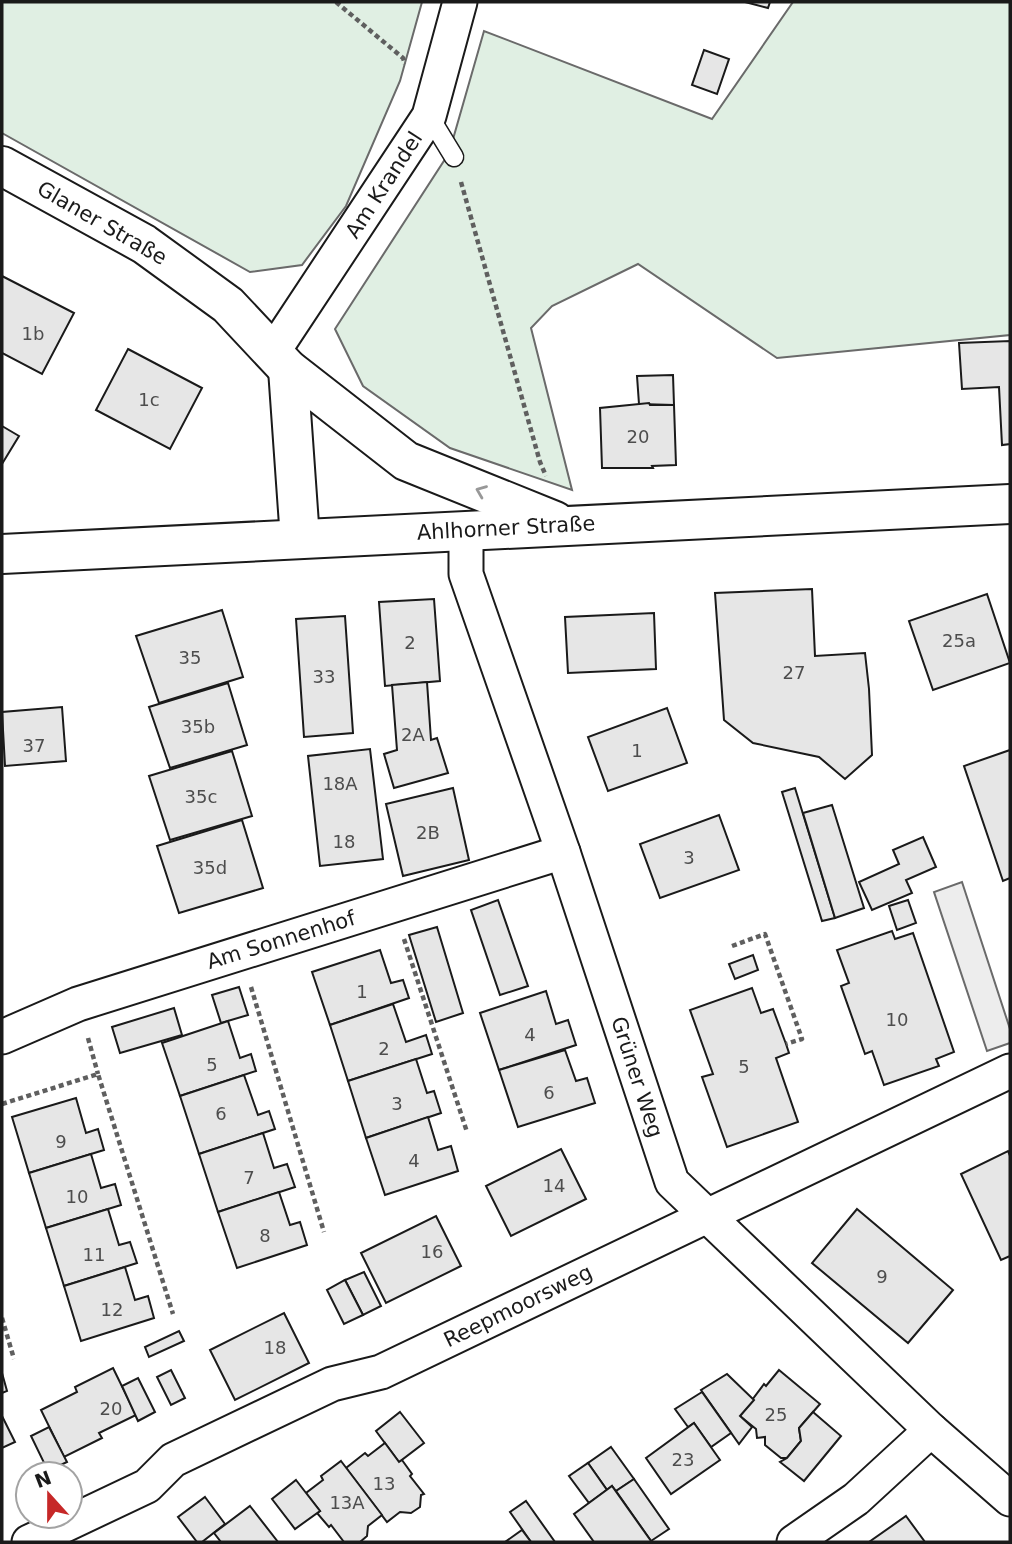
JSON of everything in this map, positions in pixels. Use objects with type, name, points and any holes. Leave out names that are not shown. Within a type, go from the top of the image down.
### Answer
[{"type":"street","name":"Am Krandel","points":[[281,360],[429,116],[460,2]]},
{"type":"street","name":"Glaner Straße","points":[[2,166],[144,244],[228,305],[281,360],[406,461],[567,525]]},
{"type":"street","points":[[281,360],[300,539]]},
{"type":"street","name":"Ahlhorner Straße","points":[[2,554],[1010,505]]},
{"type":"street","name":"Grüner Weg","points":[[466,530],[466,574],[563,852],[671,1182],[931,1430],[1010,1499]]},
{"type":"street","name":"Am Sonnenhof","points":[[2,1037],[78,1004],[563,852]]},
{"type":"street","name":"Reepmoorsweg","points":[[29,1542],[147,1486],[173,1460],[332,1384],[381,1372],[1010,1071]]},
{"type":"street","points":[[794,1542],[856,1499],[931,1430]]},
{"type":"lane","points":[[429,116],[454,157]]},
{"type":"path","points":[[336,2],[403,58],[429,116]]},
{"type":"path","points":[[454,157],[540,462],[567,525]]},
{"type":"path","points":[[393,905],[467,1132]]},
{"type":"path","points":[[732,946],[765,934],[802,1039],[786,1044]]},
{"type":"path","points":[[241,953],[324,1232]]},
{"type":"path","points":[[2,1104],[98,1074],[173,1314]]},
{"type":"path","points":[[2,1318],[14,1359]]},
{"type":"green space","points":[[2,2],[422,2],[400,81],[346,206],[302,265],[250,272],[2,133]]},
{"type":"green space","points":[[793,2],[1010,2],[1010,335],[777,358],[638,264],[552,306],[531,328],[572,490],[450,448],[363,386],[335,329],[449,153],[484,31],[712,119]]},
{"type":"shaded area","points":[[962,882],[1010,1029],[1010,1043],[987,1051],[934,892]]},
{"type":"building","points":[[745,2],[770,2],[768,8]]},
{"type":"building","points":[[704,50],[729,59],[717,94],[692,85]]},
{"type":"building","points":[[2,276],[74,313],[42,374],[2,353]]},
{"type":"building","points":[[1010,341],[1010,444],[1002,445],[999,387],[962,389],[959,343]]},
{"type":"building","points":[[128,349],[202,388],[170,449],[96,410]]},
{"type":"building","points":[[673,375],[674,405],[639,404],[637,376]]},
{"type":"building","points":[[649,403],[674,405],[676,465],[602,468],[600,408]]},
{"type":"building","points":[[2,426],[19,436],[2,464]]},
{"type":"building","points":[[812,589],[815,656],[865,653],[872,755],[845,779],[819,757],[753,743],[724,720],[715,593]]},
{"type":"building","points":[[987,594],[1010,663],[933,690],[909,621]]},
{"type":"building","points":[[434,599],[440,681],[385,686],[379,602]]},
{"type":"building","points":[[222,610],[243,677],[159,703],[136,636]]},
{"type":"building","points":[[654,613],[656,669],[568,673],[565,617]]},
{"type":"building","points":[[345,616],[353,733],[304,737],[296,619]]},
{"type":"building","points":[[427,682],[431,740],[437,738],[448,773],[394,788],[384,754],[397,750],[392,685]]},
{"type":"building","points":[[228,683],[247,745],[170,768],[149,707]]},
{"type":"building","points":[[62,707],[66,761],[5,766],[2,712]]},
{"type":"building","points":[[667,708],[687,763],[608,791],[588,737]]},
{"type":"building","points":[[370,749],[383,859],[320,866],[308,756]]},
{"type":"building","points":[[1010,750],[1010,878],[1003,881],[964,766]]},
{"type":"building","points":[[232,751],[252,816],[170,840],[149,776]]},
{"type":"building","points":[[453,788],[469,860],[403,876],[386,804]]},
{"type":"building","points":[[795,788],[835,918],[822,921],[782,792]]},
{"type":"building","points":[[832,805],[864,908],[835,918],[803,813]]},
{"type":"building","points":[[719,815],[739,870],[660,898],[640,844]]},
{"type":"building","points":[[242,820],[263,888],[179,913],[157,846]]},
{"type":"building","points":[[923,837],[936,867],[906,880],[912,893],[872,910],[859,882],[899,864],[893,850]]},
{"type":"building","points":[[498,900],[528,986],[500,995],[471,910]]},
{"type":"building","points":[[908,900],[916,923],[897,930],[889,906]]},
{"type":"building","points":[[437,927],[463,1013],[436,1022],[409,935]]},
{"type":"building","points":[[892,931],[895,939],[913,933],[954,1052],[936,1059],[939,1066],[884,1085],[872,1051],[865,1054],[841,986],[849,983],[837,950]]},
{"type":"building","points":[[380,950],[391,983],[403,980],[409,998],[330,1025],[312,972]]},
{"type":"building","points":[[753,955],[758,970],[735,979],[729,964]]},
{"type":"building","points":[[239,987],[248,1015],[221,1023],[212,995]]},
{"type":"building","points":[[752,988],[761,1013],[773,1009],[786,1044],[789,1053],[776,1058],[798,1122],[727,1147],[702,1077],[713,1074],[690,1010]]},
{"type":"building","points":[[546,991],[556,1024],[568,1020],[576,1045],[499,1070],[480,1013]]},
{"type":"building","points":[[393,1004],[406,1042],[426,1035],[432,1054],[348,1081],[330,1025]]},
{"type":"building","points":[[174,1008],[182,1035],[120,1053],[112,1027]]},
{"type":"building","points":[[228,1021],[240,1058],[251,1054],[256,1071],[180,1096],[162,1043]]},
{"type":"building","points":[[565,1050],[576,1081],[587,1078],[595,1103],[518,1127],[499,1070]]},
{"type":"building","points":[[416,1059],[427,1093],[434,1091],[441,1113],[366,1138],[348,1081]]},
{"type":"building","points":[[244,1075],[258,1115],[269,1111],[275,1129],[199,1154],[180,1096]]},
{"type":"building","points":[[76,1098],[86,1133],[98,1129],[104,1150],[29,1173],[12,1117]]},
{"type":"building","points":[[428,1117],[438,1150],[451,1146],[458,1171],[385,1195],[366,1138]]},
{"type":"building","points":[[263,1133],[274,1168],[287,1164],[295,1187],[218,1212],[199,1154]]},
{"type":"building","points":[[561,1149],[586,1199],[511,1236],[486,1186]]},
{"type":"building","points":[[1008,1151],[1010,1256],[1001,1260],[961,1174]]},
{"type":"building","points":[[91,1154],[101,1188],[115,1184],[121,1205],[46,1228],[29,1173]]},
{"type":"building","points":[[279,1192],[290,1225],[300,1222],[307,1245],[237,1268],[218,1212]]},
{"type":"building","points":[[108,1209],[119,1245],[130,1242],[137,1263],[64,1286],[46,1228]]},
{"type":"building","points":[[857,1209],[953,1290],[908,1343],[812,1263]]},
{"type":"building","points":[[436,1216],[461,1266],[386,1303],[361,1253]]},
{"type":"building","points":[[125,1267],[135,1300],[148,1296],[154,1318],[81,1341],[64,1286]]},
{"type":"building","points":[[364,1272],[381,1306],[363,1315],[345,1280]]},
{"type":"building","points":[[345,1280],[363,1315],[344,1324],[327,1290]]},
{"type":"building","points":[[284,1313],[309,1363],[235,1400],[210,1350]]},
{"type":"building","points":[[179,1331],[184,1341],[149,1357],[145,1347]]},
{"type":"building","points":[[113,1368],[136,1415],[99,1433],[102,1438],[64,1457],[41,1410],[77,1392],[75,1387]]},
{"type":"building","points":[[171,1370],[185,1398],[171,1405],[157,1377]]},
{"type":"building","points":[[779,1370],[820,1404],[799,1428],[801,1441],[787,1458],[781,1458],[765,1445],[765,1437],[757,1438],[756,1429],[740,1416],[764,1384],[766,1386]]},
{"type":"building","points":[[2,1373],[7,1391],[2,1393]]},
{"type":"building","points":[[727,1374],[754,1400],[740,1416],[752,1427],[739,1444],[701,1390]]},
{"type":"building","points":[[138,1378],[155,1412],[138,1421],[122,1386]]},
{"type":"building","points":[[702,1392],[731,1433],[711,1447],[694,1423],[688,1427],[675,1409]]},
{"type":"building","points":[[400,1412],[424,1443],[399,1462],[376,1431]]},
{"type":"building","points":[[813,1412],[841,1436],[804,1481],[780,1462],[787,1458],[801,1441],[799,1428]]},
{"type":"building","points":[[2,1416],[15,1442],[2,1448]]},
{"type":"building","points":[[694,1423],[720,1460],[671,1494],[646,1458]]},
{"type":"building","points":[[49,1427],[66,1460],[43,1460],[31,1436]]},
{"type":"building","points":[[385,1443],[399,1462],[402,1460],[424,1494],[421,1495],[420,1507],[411,1513],[400,1512],[387,1522],[346,1468],[365,1453],[368,1456]]},
{"type":"building","points":[[611,1447],[634,1479],[616,1491],[612,1486],[607,1490],[588,1463]]},
{"type":"building","points":[[341,1461],[382,1515],[368,1526],[367,1536],[360,1542],[344,1542],[317,1513],[320,1511],[306,1493],[323,1480],[321,1476]]},
{"type":"building","points":[[588,1463],[607,1490],[589,1503],[569,1476]]},
{"type":"building","points":[[634,1479],[669,1529],[651,1541],[616,1491]]},
{"type":"building","points":[[296,1480],[320,1511],[295,1529],[272,1499]]},
{"type":"building","points":[[612,1486],[650,1542],[594,1542],[574,1514]]},
{"type":"building","points":[[205,1497],[225,1524],[202,1542],[197,1542],[178,1517]]},
{"type":"building","points":[[526,1501],[555,1542],[531,1542],[510,1512]]},
{"type":"building","points":[[250,1506],[278,1542],[221,1542],[214,1533]]},
{"type":"building","points":[[906,1516],[925,1542],[869,1542]]},
{"type":"building","points":[[522,1530],[531,1542],[505,1542]]}]
